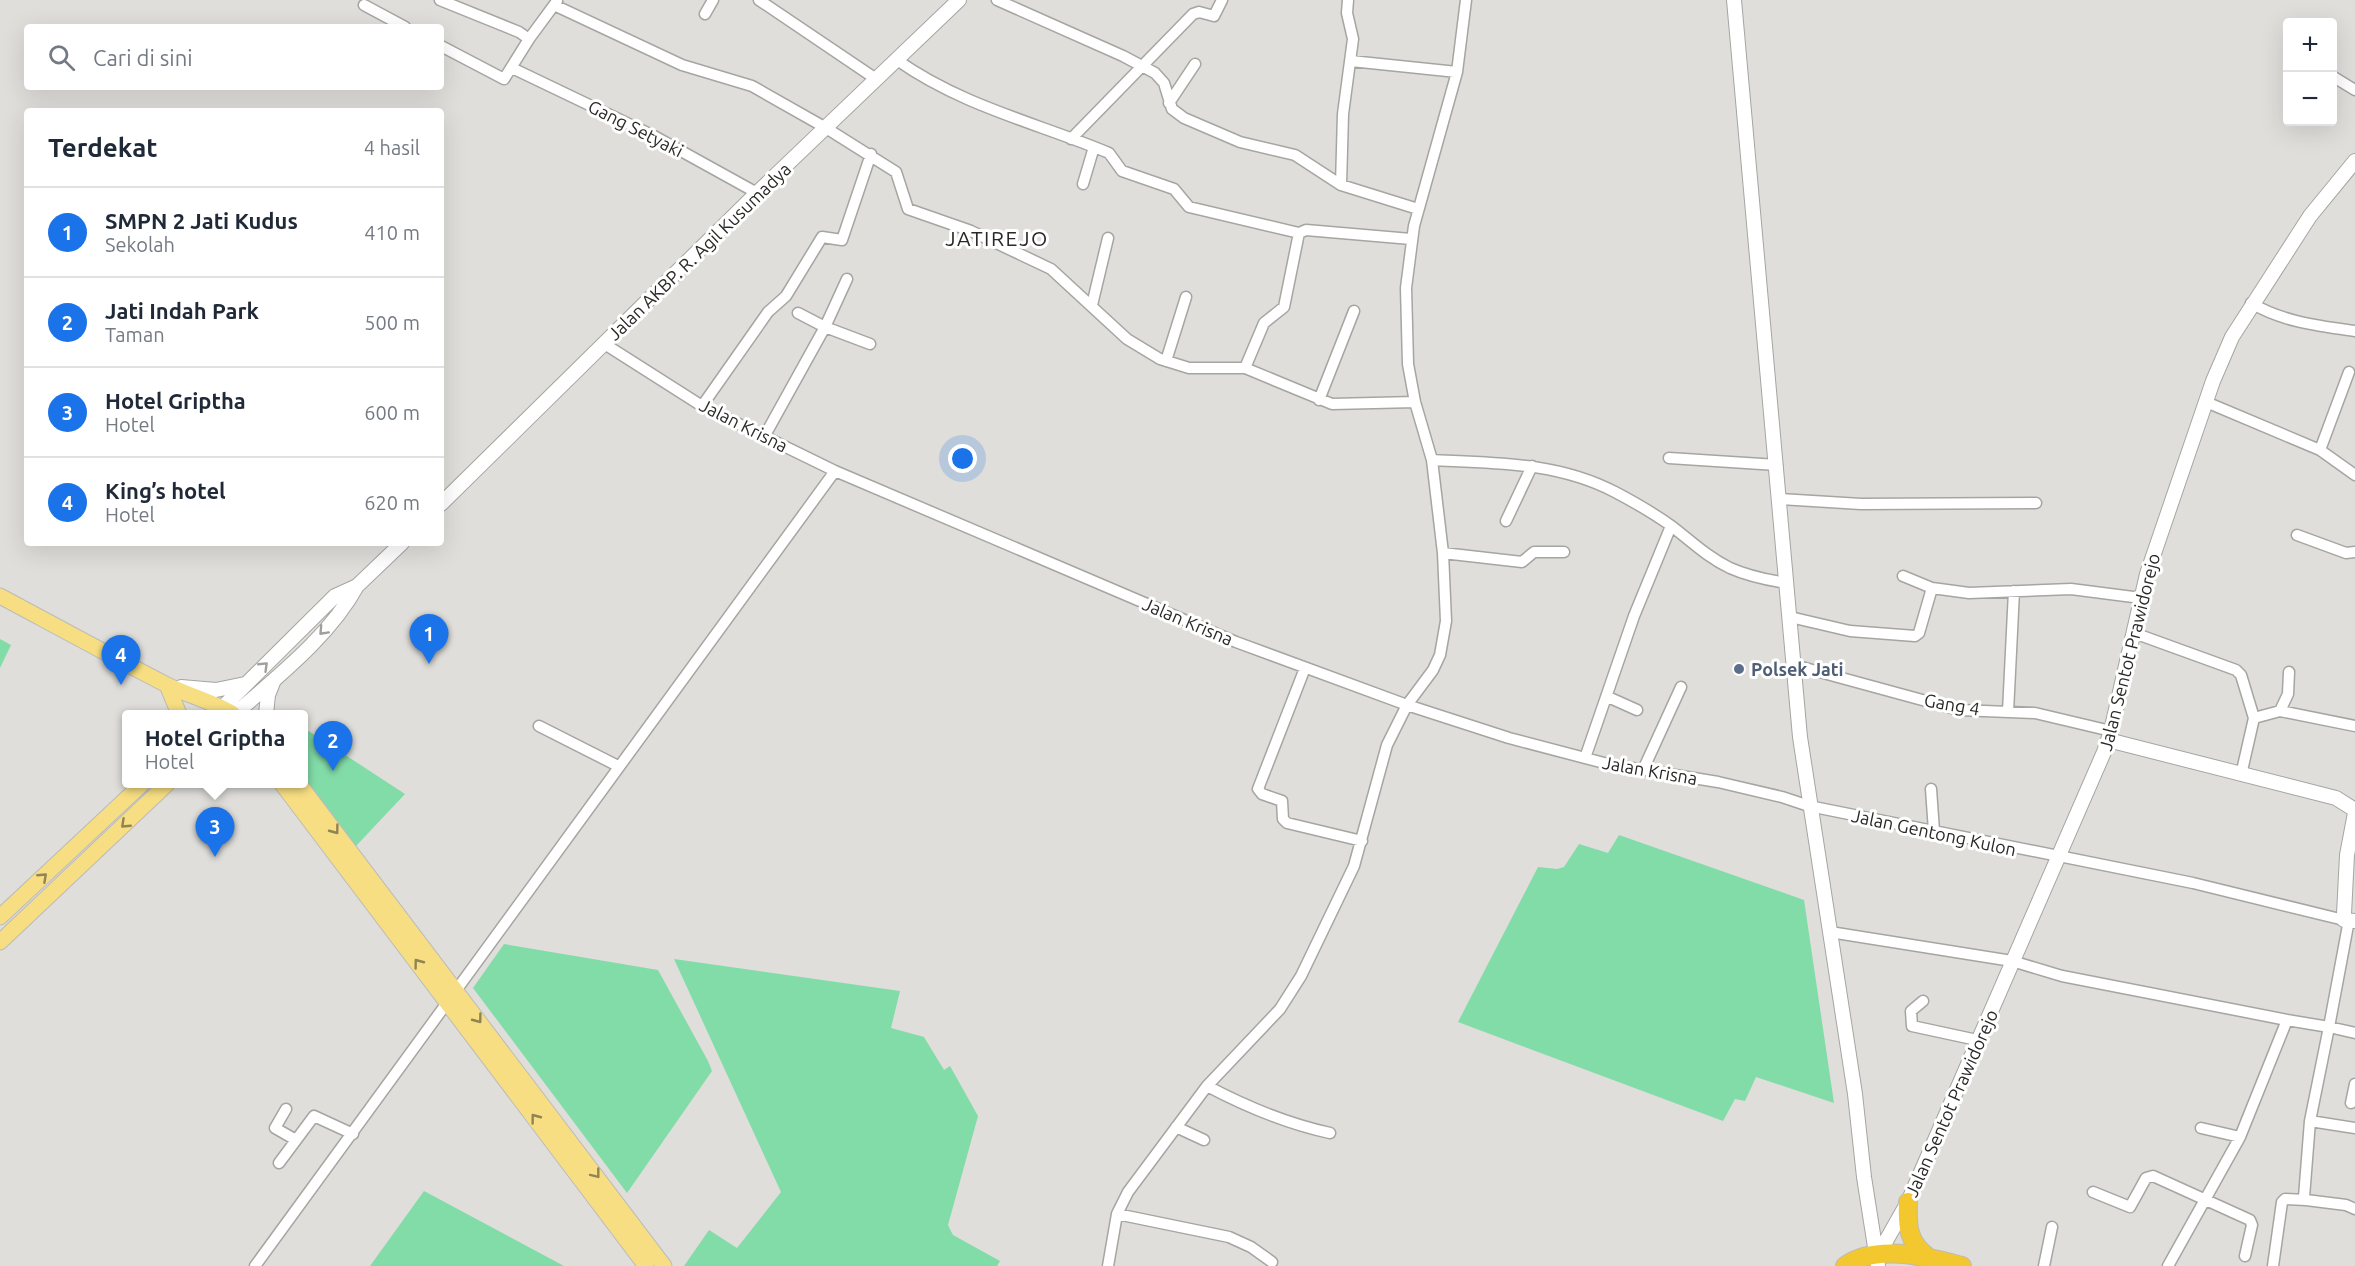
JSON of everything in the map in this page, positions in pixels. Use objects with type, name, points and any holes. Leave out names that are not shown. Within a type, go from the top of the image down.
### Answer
[{"type":"highway","points":[[1908,1202],[1912,1240],[1916,1249],[1929,1258]]},
{"type":"highway","points":[[1845,1266],[1851,1262],[1878,1260],[1907,1254],[1962,1266]]},
{"type":"main road","name":"Jalan AKBP. R. Agil Kusumadya","points":[[444,501],[757,193],[959,0]]},
{"type":"main road","points":[[1734,0],[1809,806],[1855,1094],[1864,1177],[1878,1260]]},
{"type":"main road","name":"Jalan Sentot Prawidorejo","points":[[1878,1260],[1908,1202],[2110,736],[2141,598],[2154,553],[2206,402],[2232,337],[2251,303],[2318,204],[2355,161]]},
{"type":"main road","points":[[224,710],[275,678],[342,611],[357,586],[399,546]]},
{"type":"main road","points":[[223,710],[246,683],[335,596],[357,586]]},
{"type":"main road","points":[[0,596],[217,710]]},
{"type":"main road","points":[[266,710],[268,695],[275,678]]},
{"type":"main road","points":[[167,685],[206,690],[246,683]]},
{"type":"main road","points":[[167,685],[177,710]]},
{"type":"main road","points":[[2110,736],[2241,775],[2336,798],[2355,811],[2348,855],[2349,920]]},
{"type":"main road","points":[[0,917],[137,788]]},
{"type":"main road","points":[[0,942],[162,788]]},
{"type":"main road","points":[[286,788],[664,1266]]},
{"type":"main road","points":[[303,788],[646,1266]]},
{"type":"street","points":[[440,0],[519,32],[529,39]]},
{"type":"street","points":[[705,14],[712,0]]},
{"type":"street","points":[[759,0],[876,80]]},
{"type":"street","points":[[997,0],[1143,67],[1160,78],[1169,103],[1184,118],[1240,142],[1294,155],[1341,185],[1418,209]]},
{"type":"street","points":[[1071,139],[1193,14],[1199,12],[1214,16],[1222,0]]},
{"type":"street","points":[[1341,185],[1344,114],[1353,39],[1347,13],[1348,0]]},
{"type":"street","points":[[1108,1266],[1117,1214],[1128,1192],[1206,1086],[1280,1010],[1292,992],[1349,878],[1362,841],[1384,755],[1407,705],[1433,670],[1443,644],[1446,605],[1443,553],[1432,460],[1414,402],[1405,328],[1412,239],[1418,209],[1457,72],[1466,0]]},
{"type":"street","points":[[444,48],[504,80],[529,39],[556,2],[682,64],[752,86],[871,154],[896,172],[908,209],[971,231],[1040,263],[1062,277],[1137,347],[1166,361],[1189,368],[1245,368],[1319,400],[1342,405],[1414,402]]},
{"type":"street","points":[[364,5],[399,24]]},
{"type":"street","points":[[897,60],[925,80],[953,94],[1109,153],[1118,167],[1127,174],[1174,189],[1189,207],[1299,232],[1306,230],[1412,239]]},
{"type":"street","points":[[1351,61],[1457,72]]},
{"type":"street","points":[[1169,103],[1195,64]]},
{"type":"street","name":"Gang Setyaki","points":[[512,68],[654,136],[757,193]]},
{"type":"street","points":[[2337,78],[2354,87]]},
{"type":"street","points":[[1083,184],[1094,147]]},
{"type":"street","points":[[702,406],[768,312],[786,296],[822,237],[842,240],[871,154]]},
{"type":"street","points":[[1245,368],[1264,323],[1284,307],[1299,232]]},
{"type":"street","points":[[1092,305],[1108,238]]},
{"type":"street","points":[[764,437],[825,327],[847,279]]},
{"type":"street","points":[[1166,361],[1185,297]]},
{"type":"street","points":[[2251,303],[2268,313],[2308,324],[2355,332]]},
{"type":"street","points":[[1319,400],[1354,311]]},
{"type":"street","points":[[798,313],[825,327],[870,344]]},
{"type":"street","name":"Jalan Krisna","points":[[603,343],[702,406],[835,471],[1236,642],[1407,705],[1509,738],[1586,758],[1718,782],[1782,797],[1809,806]]},
{"type":"street","points":[[2320,450],[2349,372]]},
{"type":"street","points":[[2206,402],[2320,450],[2355,475]]},
{"type":"street","points":[[1669,458],[1777,465]]},
{"type":"street","points":[[1432,460],[1532,466],[1578,476],[1671,526],[1703,553],[1731,568],[1763,579],[1787,583]]},
{"type":"street","points":[[1506,521],[1532,466]]},
{"type":"street","points":[[255,1266],[835,471]]},
{"type":"street","points":[[1780,499],[1861,504],[2036,503]]},
{"type":"street","points":[[1586,758],[1634,616],[1671,526]]},
{"type":"street","points":[[2297,535],[2346,553],[2355,552]]},
{"type":"street","points":[[1443,553],[1522,562],[1534,552],[1564,552]]},
{"type":"street","points":[[1903,576],[1932,588],[1969,593],[2093,591],[2141,598]]},
{"type":"street","points":[[1790,616],[1850,631],[1915,636],[1919,633],[1932,588]]},
{"type":"street","points":[[2008,712],[2014,591]]},
{"type":"street","points":[[2133,633],[2236,670],[2243,678],[2254,718],[2241,775]]},
{"type":"street","name":"Gang 4","points":[[1794,664],[1959,710],[2035,713],[2110,736]]},
{"type":"street","points":[[1305,668],[1258,789],[1262,794],[1282,801],[1282,819],[1287,823],[1362,841]]},
{"type":"street","points":[[2280,711],[2288,694],[2289,672]]},
{"type":"street","points":[[1643,770],[1681,687]]},
{"type":"street","points":[[1608,697],[1637,710]]},
{"type":"street","points":[[2254,718],[2280,711],[2355,726]]},
{"type":"street","points":[[539,726],[618,766]]},
{"type":"street","points":[[1931,789],[1934,831]]},
{"type":"street","name":"Jalan Gentong Kulon","points":[[1809,806],[2193,884],[2349,920]]},
{"type":"street","points":[[2306,1200],[2303,1193],[2310,1121],[2349,920]]},
{"type":"street","points":[[1830,932],[2012,961],[2062,976],[2355,1033]]},
{"type":"street","points":[[1923,1001],[1911,1011],[1912,1026],[1977,1040]]},
{"type":"street","points":[[2168,1266],[2240,1137],[2287,1020]]},
{"type":"street","points":[[2351,1103],[2355,1084]]},
{"type":"street","points":[[1206,1086],[1232,1100],[1306,1128],[1330,1133]]},
{"type":"street","points":[[286,1109],[275,1128],[296,1140]]},
{"type":"street","points":[[279,1163],[314,1116],[353,1134]]},
{"type":"street","points":[[2310,1121],[2355,1128]]},
{"type":"street","points":[[1176,1127],[1204,1140]]},
{"type":"street","points":[[2201,1128],[2240,1137]]},
{"type":"street","points":[[2093,1192],[2130,1207],[2146,1178],[2151,1175],[2250,1220],[2252,1225],[2245,1256]]},
{"type":"street","points":[[2273,1266],[2282,1202],[2285,1199],[2346,1205],[2355,1209]]},
{"type":"street","points":[[1117,1214],[1229,1237],[1251,1247],[1272,1262]]},
{"type":"street","points":[[2044,1266],[2052,1227]]},
{"type":"green space","points":[[0,639],[11,645],[0,668]]},
{"type":"green space","points":[[308,731],[405,794],[356,846],[308,785]]},
{"type":"green space","points":[[1619,835],[1804,900],[1834,1103],[1756,1077],[1745,1101],[1735,1099],[1723,1121],[1458,1022],[1538,867],[1557,869],[1564,867],[1579,844],[1608,853]]},
{"type":"green space","points":[[504,944],[658,970],[708,1061],[712,1071],[627,1193],[473,988]]},
{"type":"green space","points":[[674,959],[900,991],[891,1028],[924,1037],[944,1070],[950,1066],[978,1116],[948,1225],[953,1235],[1000,1261],[997,1266],[684,1266],[709,1230],[737,1248],[781,1192]]},
{"type":"green space","points":[[424,1191],[564,1266],[370,1266]]},
{"type":"place","name":"SMPN 2 Jati Kudus","points":[[429,664]]},
{"type":"place","name":"Polsek Jati","points":[[1739,669]]},
{"type":"place","name":"King’s hotel","points":[[121,685]]},
{"type":"place","name":"Jati Indah Park","points":[[333,771]]},
{"type":"place","name":"Hotel Griptha","points":[[215,857]]},
{"type":"district","name":"JATIREJO","points":[[997,238]]}]
